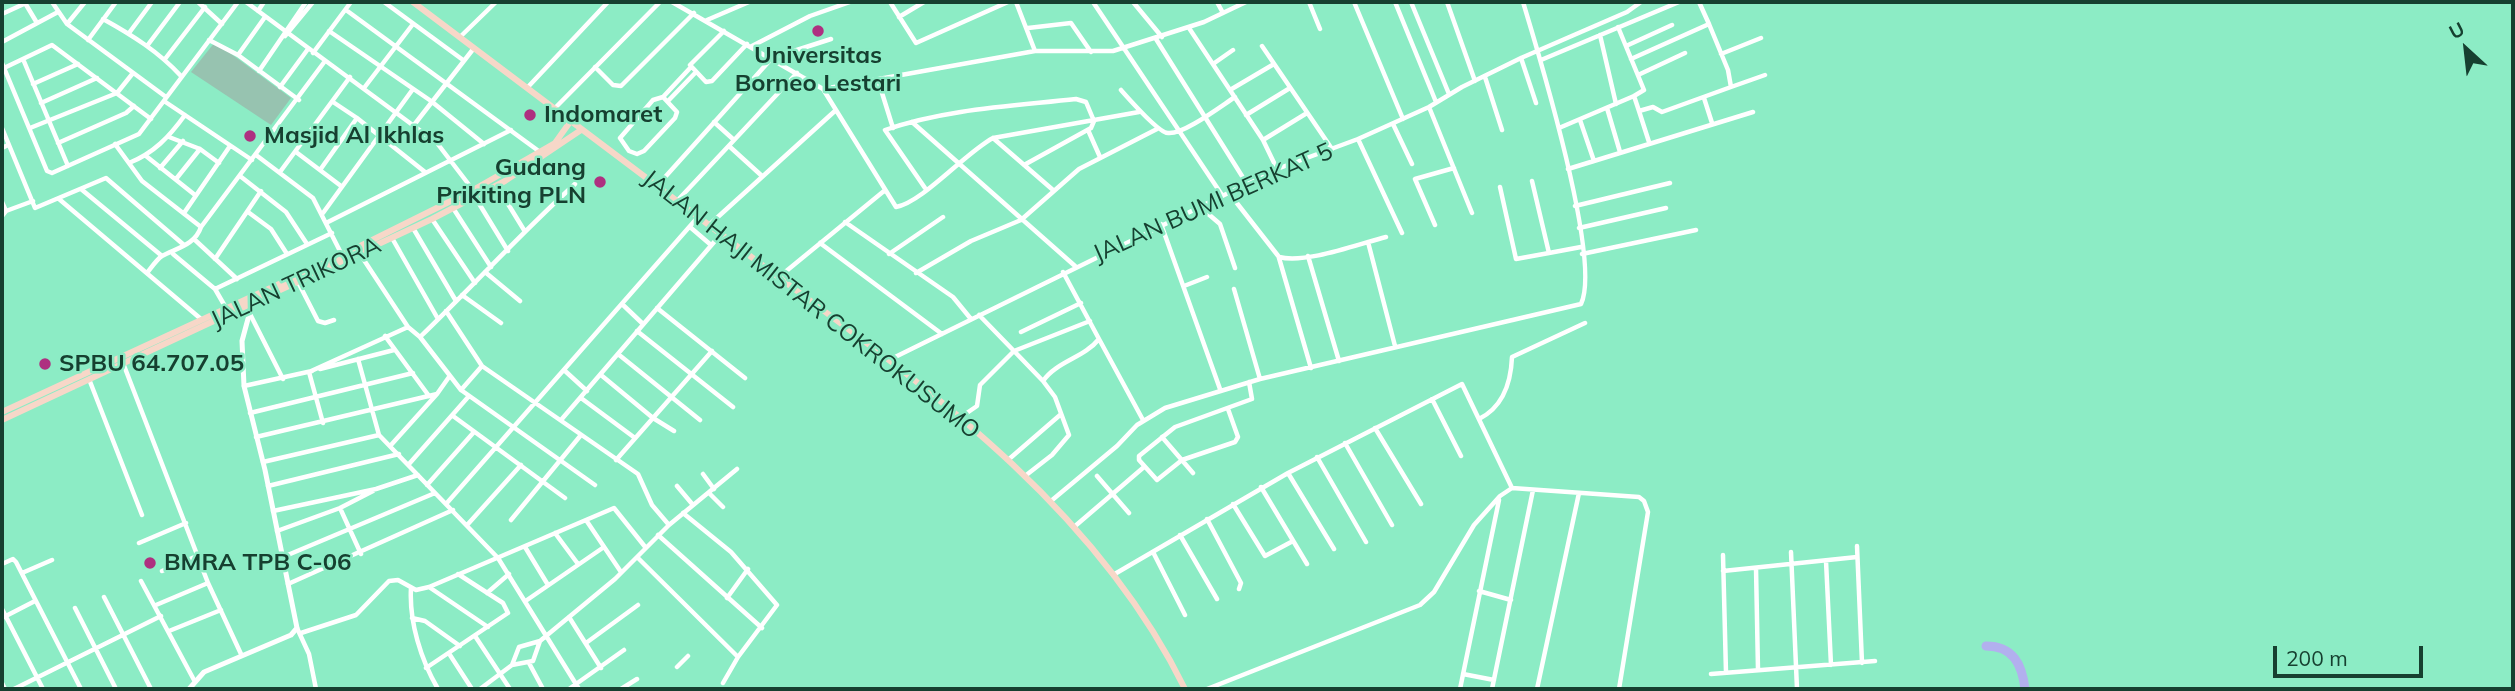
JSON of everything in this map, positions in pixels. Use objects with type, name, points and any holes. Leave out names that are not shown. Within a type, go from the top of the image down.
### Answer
[{"type":"main road","name":"JALAN HAJI MISTAR COKROKUSUMO","points":[[415,2],[961,416],[1051,501],[1074,527],[1162,644],[1185,689]]},
{"type":"main road","name":"JALAN TRIKORA","points":[[2,420],[123,362],[226,308],[360,254],[453,208],[561,138],[570,122]]},
{"type":"main road","name":"JALAN TRIKORA","points":[[2,412],[198,323],[252,304],[342,255],[496,186],[544,157],[581,130]]},
{"type":"street","points":[[52,2],[67,24],[185,115],[230,146],[280,172],[313,198],[323,213],[342,255]]},
{"type":"street","points":[[67,24],[86,2]]},
{"type":"street","points":[[88,40],[116,2]]},
{"type":"street","points":[[129,33],[152,2]]},
{"type":"street","points":[[147,46],[180,2]]},
{"type":"street","points":[[198,2],[222,24]]},
{"type":"street","points":[[151,119],[52,45],[3,65],[48,173],[139,134],[151,119],[181,77],[238,2]]},
{"type":"street","points":[[246,2],[285,35],[350,77],[437,143],[474,194],[508,251]]},
{"type":"street","points":[[258,11],[264,2]]},
{"type":"street","points":[[259,71],[306,2]]},
{"type":"street","points":[[285,35],[313,2]]},
{"type":"street","points":[[280,87],[351,2]]},
{"type":"street","points":[[384,2],[463,60]]},
{"type":"street","points":[[460,37],[496,2]]},
{"type":"street","points":[[527,88],[608,2]]},
{"type":"street","points":[[554,110],[660,2]]},
{"type":"street","points":[[672,2],[823,89],[895,207],[899,207],[993,138],[1093,118],[1139,112]]},
{"type":"street","points":[[706,20],[749,2]]},
{"type":"street","points":[[691,67],[709,82],[749,45],[810,16],[850,2]]},
{"type":"street","points":[[890,2],[916,43],[1008,2]]},
{"type":"street","points":[[899,17],[924,2]]},
{"type":"street","points":[[1016,2],[1035,51]]},
{"type":"street","points":[[1093,2],[1222,195]]},
{"type":"street","points":[[1133,2],[1159,38],[1247,184]]},
{"type":"street","points":[[1217,2],[1223,13]]},
{"type":"street","points":[[823,89],[1035,51],[1091,52],[1126,48],[1189,28],[1242,2]]},
{"type":"street","points":[[1309,2],[1320,29]]},
{"type":"street","points":[[1354,2],[1403,118]]},
{"type":"street","points":[[1395,2],[1436,102]]},
{"type":"street","points":[[1411,2],[1449,94]]},
{"type":"street","points":[[1447,2],[1475,80]]},
{"type":"street","points":[[1051,501],[1143,420],[1164,408],[1260,379],[1581,304],[1585,282],[1575,206],[1559,128],[1524,2]]},
{"type":"street","name":"JALAN BUMI BERKAT 5","points":[[889,360],[1161,224],[1278,169],[1393,124],[1475,80],[1627,12],[1641,2]]},
{"type":"street","points":[[1541,60],[1678,2]]},
{"type":"street","points":[[1699,2],[1721,54],[1731,87]]},
{"type":"street","points":[[2,14],[25,3],[37,23]]},
{"type":"street","points":[[165,59],[205,7]]},
{"type":"street","points":[[345,10],[540,153]]},
{"type":"street","points":[[2,42],[58,12]]},
{"type":"street","points":[[595,67],[613,85],[621,86],[694,13]]},
{"type":"street","points":[[238,55],[265,17]]},
{"type":"street","points":[[103,19],[129,33],[165,59],[181,77]]},
{"type":"street","points":[[1028,28],[1071,23],[1091,52]]},
{"type":"street","points":[[365,88],[413,24]]},
{"type":"street","points":[[1631,59],[1709,24]]},
{"type":"street","points":[[1626,46],[1672,26]]},
{"type":"street","points":[[1559,128],[1644,90],[1618,27]]},
{"type":"street","points":[[1189,28],[1263,140],[1278,169]]},
{"type":"street","points":[[329,31],[431,101],[484,144]]},
{"type":"street","points":[[663,97],[677,112],[675,118],[644,151],[637,154],[629,151],[620,142],[620,138],[653,100],[663,97],[691,67],[691,63],[724,31]]},
{"type":"street","points":[[1600,35],[1616,104]]},
{"type":"street","points":[[1721,54],[1761,38]]},
{"type":"street","points":[[657,186],[772,58],[831,39]]},
{"type":"street","points":[[209,40],[238,55],[299,100]]},
{"type":"street","points":[[1262,46],[1332,149]]},
{"type":"street","points":[[414,125],[474,47]]},
{"type":"street","points":[[1213,64],[1233,50]]},
{"type":"street","points":[[1638,75],[1685,53]]},
{"type":"street","points":[[1521,58],[1536,103]]},
{"type":"street","points":[[23,59],[68,166]]},
{"type":"street","points":[[147,273],[162,256],[173,254],[195,240],[201,227],[299,100],[325,61]]},
{"type":"street","points":[[33,84],[78,64]]},
{"type":"street","points":[[1230,90],[1274,64]]},
{"type":"street","points":[[668,101],[696,72]]},
{"type":"street","points":[[30,128],[117,93],[132,73]]},
{"type":"street","points":[[677,201],[797,73]]},
{"type":"street","points":[[1639,111],[1650,107],[1665,111],[1765,75]]},
{"type":"street","points":[[280,172],[350,77]]},
{"type":"street","points":[[1485,77],[1502,130]]},
{"type":"street","points":[[41,103],[98,78]]},
{"type":"street","points":[[878,80],[892,128]]},
{"type":"street","points":[[1247,115],[1290,88]]},
{"type":"street","points":[[323,213],[414,89]]},
{"type":"street","points":[[1121,90],[1139,112],[1149,116],[1157,129],[1167,133],[1180,130],[1234,97]]},
{"type":"street","points":[[1634,96],[1649,142]]},
{"type":"street","points":[[1704,98],[1712,124]]},
{"type":"street","points":[[925,188],[885,130],[912,122],[1076,99],[1086,102],[1094,124],[1088,130],[1024,165]]},
{"type":"street","points":[[334,102],[425,172]]},
{"type":"street","points":[[58,142],[126,113],[134,106]]},
{"type":"street","points":[[1429,107],[1472,213]]},
{"type":"street","points":[[1607,108],[1620,152]]},
{"type":"street","points":[[709,225],[836,110]]},
{"type":"street","points":[[1568,169],[1753,112]]},
{"type":"street","points":[[1263,140],[1307,113]]},
{"type":"street","points":[[129,163],[146,156],[169,137],[185,115]]},
{"type":"street","points":[[320,170],[357,118]]},
{"type":"street","points":[[1580,120],[1594,161]]},
{"type":"street","points":[[713,122],[734,140]]},
{"type":"street","points":[[912,122],[1075,266]]},
{"type":"street","points":[[1393,124],[1412,164]]},
{"type":"street","points":[[2,128],[37,209],[106,178],[184,245]]},
{"type":"street","points":[[916,273],[971,241],[1020,220],[1079,169],[1157,129]]},
{"type":"street","points":[[326,223],[510,130]]},
{"type":"street","points":[[1088,130],[1100,157]]},
{"type":"street","points":[[169,137],[200,149],[219,163]]},
{"type":"street","points":[[993,138],[1052,190]]},
{"type":"street","points":[[1359,139],[1402,233]]},
{"type":"street","points":[[160,169],[183,141]]},
{"type":"street","points":[[115,144],[150,188],[201,227]]},
{"type":"street","points":[[2,148],[8,145]]},
{"type":"street","points":[[184,213],[230,146]]},
{"type":"street","points":[[729,146],[762,176]]},
{"type":"street","points":[[176,179],[200,149]]},
{"type":"street","points":[[622,160],[629,151]]},
{"type":"street","points":[[296,152],[341,186]]},
{"type":"street","points":[[146,156],[195,195]]},
{"type":"street","points":[[1435,225],[1415,179],[1454,168]]},
{"type":"street","points":[[240,176],[286,212],[307,244]]},
{"type":"street","points":[[1532,181],[1549,253]]},
{"type":"street","points":[[1575,206],[1670,183]]},
{"type":"street","points":[[420,337],[508,251],[524,230],[575,184]]},
{"type":"street","points":[[496,186],[524,230]]},
{"type":"street","points":[[1500,187],[1516,259],[1581,247]]},
{"type":"street","points":[[81,189],[162,256]]},
{"type":"street","points":[[215,259],[261,191]]},
{"type":"street","points":[[779,278],[884,191]]},
{"type":"street","points":[[1229,193],[1279,257],[1311,368]]},
{"type":"street","points":[[59,199],[147,273],[198,323]]},
{"type":"street","points":[[2,216],[6,211],[33,201]]},
{"type":"street","points":[[2,202],[6,211]]},
{"type":"street","points":[[1199,206],[1220,224],[1235,268]]},
{"type":"street","points":[[453,208],[491,267]]},
{"type":"street","points":[[1578,228],[1666,208]]},
{"type":"street","points":[[248,212],[271,229],[287,254]]},
{"type":"street","points":[[446,504],[498,449],[698,217]]},
{"type":"street","points":[[889,254],[943,217]]},
{"type":"street","points":[[432,219],[475,283]]},
{"type":"street","points":[[845,222],[953,297],[971,319]]},
{"type":"street","points":[[1161,224],[1220,389]]},
{"type":"street","points":[[690,227],[711,245]]},
{"type":"street","points":[[413,228],[456,301]]},
{"type":"street","points":[[1582,254],[1696,230]]},
{"type":"street","points":[[215,289],[332,233]]},
{"type":"street","points":[[561,420],[721,234]]},
{"type":"street","points":[[1279,257],[1289,259],[1308,256],[1386,237]]},
{"type":"street","points":[[392,238],[438,319]]},
{"type":"street","points":[[195,240],[237,279]]},
{"type":"street","points":[[1368,242],[1395,346]]},
{"type":"street","points":[[820,243],[942,334]]},
{"type":"street","points":[[173,254],[215,289],[226,308]]},
{"type":"street","points":[[360,254],[408,327],[420,337],[461,390],[595,485]]},
{"type":"street","points":[[1308,256],[1339,361]]},
{"type":"street","points":[[485,272],[520,301]]},
{"type":"street","points":[[1063,272],[1143,420]]},
{"type":"street","points":[[1184,286],[1207,278]]},
{"type":"street","points":[[300,279],[318,321],[326,323],[334,320]]},
{"type":"street","points":[[1234,289],[1260,379]]},
{"type":"street","points":[[462,295],[501,323]]},
{"type":"street","points":[[1021,332],[1081,303]]},
{"type":"street","points":[[252,304],[242,341],[244,386],[299,631],[316,689]]},
{"type":"street","points":[[622,304],[643,324]]},
{"type":"street","points":[[657,308],[745,378]]},
{"type":"street","points":[[249,311],[283,379]]},
{"type":"street","points":[[446,311],[482,366],[638,474],[652,505],[669,525]]},
{"type":"street","points":[[979,315],[1043,381],[1055,397],[1060,415],[1068,428],[1066,440],[1025,476]]},
{"type":"street","points":[[961,416],[977,406],[980,385],[1014,351],[1090,321]]},
{"type":"street","points":[[1479,419],[1493,410],[1510,385],[1512,357],[1585,323]]},
{"type":"street","points":[[309,372],[408,327]]},
{"type":"street","points":[[637,331],[733,407]]},
{"type":"street","points":[[385,336],[429,396]]},
{"type":"street","points":[[1043,381],[1060,365],[1091,349],[1099,340]]},
{"type":"street","points":[[244,386],[283,379],[394,350]]},
{"type":"street","points":[[616,460],[712,351]]},
{"type":"street","points":[[618,354],[700,420]]},
{"type":"street","points":[[358,359],[379,435],[498,558],[527,600],[546,637],[578,687]]},
{"type":"street","points":[[123,362],[197,556],[241,654]]},
{"type":"street","points":[[461,390],[482,366]]},
{"type":"street","points":[[564,370],[587,391]]},
{"type":"street","points":[[309,372],[323,423]]},
{"type":"street","points":[[250,413],[413,373]]},
{"type":"street","points":[[601,376],[653,418],[674,431]]},
{"type":"street","points":[[391,445],[449,377]]},
{"type":"street","points":[[89,378],[142,515]]},
{"type":"street","points":[[1228,409],[1237,440],[1182,460],[1157,481],[1144,467],[1139,456],[1175,427],[1252,399],[1250,382]]},
{"type":"street","points":[[1112,575],[1288,472],[1462,384],[1512,488]]},
{"type":"street","points":[[256,437],[437,394]]},
{"type":"street","points":[[409,464],[468,396]]},
{"type":"street","points":[[581,398],[635,438]]},
{"type":"street","points":[[1432,398],[1461,456]]},
{"type":"street","points":[[1008,460],[1060,415]]},
{"type":"street","points":[[453,416],[565,498]]},
{"type":"street","points":[[1375,428],[1421,504]]},
{"type":"street","points":[[427,485],[474,432]]},
{"type":"street","points":[[263,462],[379,435]]},
{"type":"street","points":[[511,520],[581,435]]},
{"type":"street","points":[[1162,437],[1193,473]]},
{"type":"street","points":[[1345,443],[1392,525]]},
{"type":"street","points":[[268,486],[399,454]]},
{"type":"street","points":[[1317,457],[1366,542]]},
{"type":"street","points":[[468,524],[521,464]]},
{"type":"street","points":[[1074,527],[1144,467]]},
{"type":"street","points":[[512,665],[519,646],[546,637],[621,572],[669,525],[737,469]]},
{"type":"street","points":[[1288,472],[1335,549]]},
{"type":"street","points":[[703,474],[723,507]]},
{"type":"street","points":[[273,510],[376,489],[418,475]]},
{"type":"street","points":[[1097,475],[1129,513]]},
{"type":"street","points":[[677,486],[693,505]]},
{"type":"street","points":[[1261,487],[1307,564]]},
{"type":"street","points":[[1207,689],[1420,606],[1434,592],[1465,535],[1500,496],[1512,488],[1639,497],[1644,501],[1648,512],[1619,689]]},
{"type":"street","points":[[277,531],[340,508],[376,489]]},
{"type":"street","points":[[1492,689],[1534,490]]},
{"type":"street","points":[[282,557],[435,493]]},
{"type":"street","points":[[1537,689],[1580,493]]},
{"type":"street","points":[[1460,689],[1500,496]]},
{"type":"street","points":[[1233,504],[1265,555],[1293,541]]},
{"type":"street","points":[[340,508],[361,554]]},
{"type":"street","points":[[189,689],[194,680],[204,672],[241,654],[299,631],[356,615],[389,581],[398,580],[416,590],[429,587],[616,508],[646,548]]},
{"type":"street","points":[[288,584],[361,554],[453,510]]},
{"type":"street","points":[[683,513],[748,569],[777,605],[738,657],[723,683]]},
{"type":"street","points":[[1207,519],[1241,583],[1239,589]]},
{"type":"street","points":[[586,520],[621,572]]},
{"type":"street","points":[[139,543],[186,523]]},
{"type":"street","points":[[555,533],[578,564]]},
{"type":"street","points":[[658,535],[762,628]]},
{"type":"street","points":[[1181,535],[1217,599]]},
{"type":"street","points":[[1857,546],[1862,663]]},
{"type":"street","points":[[524,547],[548,585]]},
{"type":"street","points":[[527,600],[604,547]]},
{"type":"street","points":[[1153,552],[1185,615]]},
{"type":"street","points":[[1791,552],[1797,689]]},
{"type":"street","points":[[1723,555],[1726,673]]},
{"type":"street","points":[[162,571],[197,556]]},
{"type":"street","points":[[637,557],[738,657]]},
{"type":"street","points":[[1723,571],[1857,557]]},
{"type":"street","points":[[2,564],[13,559],[22,573],[81,689]]},
{"type":"street","points":[[22,573],[51,559]]},
{"type":"street","points":[[1826,561],[1831,665]]},
{"type":"street","points":[[1756,568],[1758,670]]},
{"type":"street","points":[[727,598],[748,569]]},
{"type":"street","points":[[426,668],[505,617],[509,610],[458,574]]},
{"type":"street","points":[[487,593],[509,574]]},
{"type":"street","points":[[141,581],[194,680]]},
{"type":"street","points":[[156,605],[208,583]]},
{"type":"street","points":[[429,587],[488,627]]},
{"type":"street","points":[[411,588],[412,618],[426,668],[438,689]]},
{"type":"street","points":[[1479,591],[1511,600]]},
{"type":"street","points":[[103,597],[151,689]]},
{"type":"street","points":[[4,617],[36,601]]},
{"type":"street","points":[[586,643],[638,605]]},
{"type":"street","points":[[2,608],[4,617],[43,689]]},
{"type":"street","points":[[75,608],[116,689]]},
{"type":"street","points":[[169,631],[220,610]]},
{"type":"street","points":[[14,689],[161,616]]},
{"type":"street","points":[[569,617],[601,667]]},
{"type":"street","points":[[412,618],[425,621],[460,646]]},
{"type":"street","points":[[475,636],[510,689]]},
{"type":"street","points":[[480,689],[512,665],[529,663],[537,655],[540,641]]},
{"type":"street","points":[[569,689],[578,687],[624,650]]},
{"type":"street","points":[[450,655],[472,689]]},
{"type":"street","points":[[677,667],[688,656]]},
{"type":"street","points":[[1711,674],[1875,661]]},
{"type":"street","points":[[529,663],[543,689]]},
{"type":"street","points":[[1462,674],[1494,680]]},
{"type":"street","points":[[621,689],[637,679]]},
{"type":"street","points":[[2,683],[5,689]]},
{"type":"green space","points":[[215,42],[291,98],[271,125],[191,72]]},
{"type":"waterway","points":[[1986,646],[2003,649],[2014,658],[2025,689]]},
{"type":"place","name":"Universitas Borneo Lestari","points":[[818,31]]},
{"type":"place","name":"Indomaret","points":[[530,115]]},
{"type":"place","name":"Masjid Al Ikhlas","points":[[250,136]]},
{"type":"place","name":"Gudang Prikiting PLN","points":[[600,182]]},
{"type":"place","name":"SPBU 64.707.05","points":[[45,364]]},
{"type":"place","name":"BMRA TPB C-06","points":[[150,563]]}]
